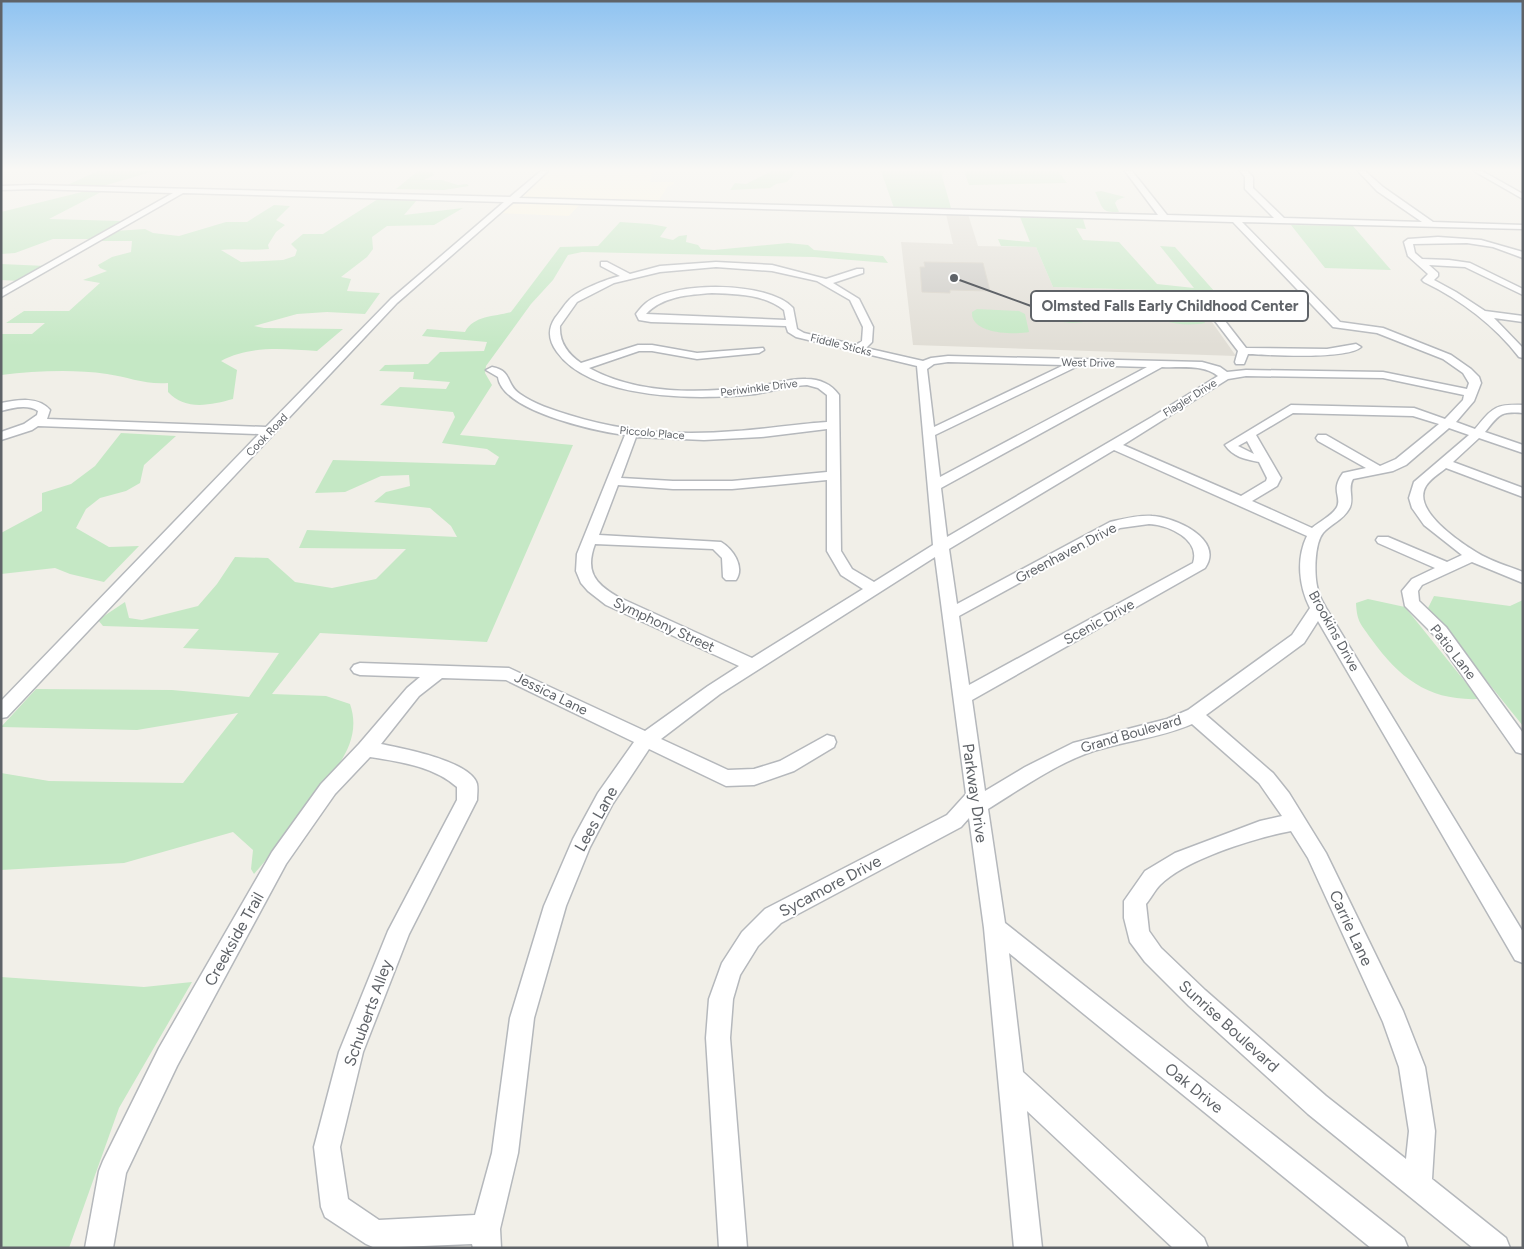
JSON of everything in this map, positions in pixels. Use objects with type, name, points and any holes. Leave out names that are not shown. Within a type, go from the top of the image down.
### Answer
[{"type":"street","points":[[1,294],[114,229]]},
{"type":"street","name":"Cook Road","points":[[1,712],[394,302],[475,229]]},
{"type":"street","points":[[1113,445],[1315,534],[1343,509],[1345,501],[1341,490],[1348,476],[1388,468],[1400,462],[1448,423],[1468,401],[1475,383],[1473,377],[1447,357],[1379,330],[1337,325],[1244,229]]},
{"type":"street","points":[[1522,351],[1482,314],[1454,293],[1427,280],[1433,276],[1433,273],[1411,254],[1408,242],[1446,239],[1494,243],[1523,255]]},
{"type":"street","points":[[1420,262],[1467,265],[1523,292]]},
{"type":"street","points":[[604,264],[627,276]]},
{"type":"street","name":"Periwinkle Drive","points":[[858,349],[869,338],[867,316],[858,301],[850,294],[827,282],[784,270],[730,265],[674,267],[627,276],[585,293],[569,304],[559,316],[554,334],[558,345],[569,360],[580,367],[621,384],[647,390],[724,394],[797,383],[814,383],[828,389],[832,393],[833,544],[836,558],[852,577],[874,589]]},
{"type":"street","points":[[827,282],[860,270]]},
{"type":"street","name":"Fiddle Sticks","points":[[791,323],[643,318],[641,314],[644,309],[662,298],[697,291],[752,293],[774,300],[788,309],[792,315],[792,330],[800,335],[924,365]]},
{"type":"street","points":[[1201,296],[1243,351]]},
{"type":"street","points":[[1482,314],[1523,319]]},
{"type":"street","points":[[1243,351],[1327,352],[1356,347]]},
{"type":"street","points":[[580,367],[638,348],[652,348],[679,354],[707,356],[759,350]]},
{"type":"street","points":[[1243,351],[1240,361],[1246,373]]},
{"type":"street","name":"West Drive","points":[[924,365],[931,361],[948,359],[1210,366],[1225,376]]},
{"type":"street","points":[[928,434],[1077,363]]},
{"type":"street","name":"Parkway Drive","points":[[924,365],[921,368],[941,547],[994,928],[1028,1248]]},
{"type":"street","points":[[934,486],[1159,365]]},
{"type":"street","name":"Piccolo Place","points":[[492,370],[498,371],[503,376],[504,384],[510,393],[528,403],[583,423],[632,432],[670,436],[720,436],[833,425]]},
{"type":"street","name":"Flagler Drive","points":[[941,547],[1225,376],[1246,373],[1384,375],[1471,393]]},
{"type":"street","points":[[1,406],[34,404],[44,410],[43,416],[38,422],[15,433],[1,436]]},
{"type":"street","points":[[1523,409],[1507,408],[1496,411],[1478,433],[1419,486],[1416,498],[1429,522],[1472,556],[1523,578]]},
{"type":"street","points":[[1264,460],[1240,453],[1233,449],[1231,445],[1292,410],[1414,412],[1523,449]]},
{"type":"street","points":[[38,422],[270,431]]},
{"type":"street","name":"Symphony Street","points":[[632,432],[584,554],[582,570],[585,578],[599,593],[627,609],[753,666]]},
{"type":"street","points":[[1243,501],[1272,483],[1274,478],[1249,434]]},
{"type":"street","points":[[1322,438],[1377,469]]},
{"type":"street","points":[[1445,463],[1523,493]]},
{"type":"street","points":[[612,481],[658,485],[711,486],[833,475]]},
{"type":"street","name":"Greenhaven Drive","points":[[950,614],[1115,525],[1139,520],[1156,520],[1186,532]]},
{"type":"street","name":"Scenic Drive","points":[[962,698],[1200,565],[1204,559],[1204,551],[1198,541],[1186,532]]},
{"type":"street","name":"Brookins Drive","points":[[1315,534],[1309,559],[1309,588],[1318,608],[1523,953]]},
{"type":"street","points":[[590,539],[716,545],[729,554],[731,577]]},
{"type":"street","points":[[1383,540],[1446,567]]},
{"type":"street","name":"Lees Lane","points":[[487,1238],[505,1153],[522,1018],[555,906],[580,844],[605,799],[646,740],[714,690],[941,547]]},
{"type":"street","name":"Patio Lane","points":[[1472,556],[1417,582],[1410,591],[1411,602],[1440,631],[1523,747]]},
{"type":"street","name":"Grand Boulevard","points":[[977,801],[1080,748],[1172,725],[1194,715],[1298,639],[1318,608]]},
{"type":"street","name":"Jessica Lane","points":[[360,669],[509,674],[726,778],[754,777],[787,766],[827,742]]},
{"type":"street","name":"Creekside Trail","points":[[99,1248],[113,1171],[168,1057],[279,858],[328,788],[366,749],[414,692],[439,671]]},
{"type":"street","name":"Carrie Lane","points":[[1194,715],[1266,778],[1316,853],[1394,1019],[1412,1068],[1422,1131],[1418,1184]]},
{"type":"street","name":"Schuberts Alley","points":[[366,749],[406,755],[457,774],[467,784],[467,800],[399,931],[351,1052],[327,1147],[334,1207],[376,1234],[487,1238]]},
{"type":"street","name":"Sycamore Drive","points":[[734,1248],[718,1038],[721,999],[730,971],[750,939],[773,916],[954,821],[977,801]]},
{"type":"street","name":"Sunrise Boulevard","points":[[1297,822],[1260,829],[1182,859],[1153,878],[1135,901],[1138,935],[1153,955],[1191,992],[1317,1105],[1496,1248]]},
{"type":"street","name":"Oak Drive","points":[[994,928],[1394,1248]]},
{"type":"street","points":[[1011,1079],[1194,1248]]},
{"type":"shaded area","points":[[950,229],[973,229],[978,246],[1036,247],[1053,287],[1190,291],[1236,356],[913,345],[901,242],[953,244]]},
{"type":"green space","points":[[1,229],[107,229],[91,239],[53,239],[15,253],[1,254]]},
{"type":"green space","points":[[146,229],[153,233],[179,236],[202,229],[279,229],[268,245],[269,249],[221,250],[241,262],[283,260],[295,256],[297,250],[291,244],[303,234],[323,234],[330,229],[383,229],[372,237],[373,249],[367,257],[341,277],[351,279],[347,291],[380,293],[365,314],[327,312],[297,314],[254,326],[264,328],[343,329],[317,351],[256,350],[244,352],[221,361],[237,370],[233,399],[199,405],[190,404],[182,402],[168,392],[168,383],[145,382],[94,372],[54,371],[1,375],[1,334],[32,334],[45,323],[6,323],[24,311],[69,311],[100,283],[83,280],[107,271],[98,265],[112,257],[131,252],[132,241],[97,241],[115,231]]},
{"type":"green space","points":[[613,229],[665,229],[660,237],[673,240],[679,236],[687,235],[686,242],[698,245],[701,249],[714,250],[788,243],[808,245],[814,250],[883,256],[888,263],[814,257],[582,252],[568,255],[553,280],[531,304],[486,366],[485,373],[492,385],[460,435],[573,445],[487,642],[320,633],[272,694],[326,696],[350,704],[353,721],[352,736],[347,751],[329,778],[297,816],[280,843],[254,874],[251,869],[253,850],[233,832],[124,863],[1,870],[1,773],[49,781],[183,783],[238,713],[137,730],[1,727],[36,689],[172,690],[249,697],[279,653],[183,648],[199,629],[103,626],[98,620],[125,602],[129,618],[142,620],[198,606],[217,584],[235,557],[268,558],[295,582],[332,588],[376,579],[406,549],[299,548],[307,530],[457,537],[451,526],[430,508],[374,502],[386,492],[410,486],[409,475],[381,476],[345,492],[315,493],[333,460],[495,465],[499,457],[487,449],[442,443],[455,417],[453,412],[380,405],[400,387],[446,389],[450,382],[413,379],[414,372],[379,371],[385,365],[428,364],[440,352],[484,351],[487,342],[422,336],[427,329],[465,332],[474,322],[511,312],[560,247],[598,246]]},
{"type":"green space","points":[[1025,229],[1077,229],[1083,240],[1119,242],[1157,284],[1194,288],[1160,246],[1175,247],[1215,292],[1053,287],[1036,247],[1001,246],[998,239],[1030,242]]},
{"type":"green space","points":[[1294,229],[1356,229],[1391,270],[1325,268]]},
{"type":"green space","points":[[1,264],[46,266],[19,281],[1,280]]},
{"type":"green space","points":[[1144,300],[1192,305],[1205,323],[1180,324],[1155,317],[1141,308],[1140,303]]},
{"type":"green space","points":[[1046,301],[1095,302],[1102,311],[1091,320],[1075,323],[1044,318]]},
{"type":"green space","points":[[977,309],[1019,311],[1025,314],[1029,332],[1004,333],[985,329],[973,319],[972,312]]},
{"type":"green space","points":[[121,433],[176,436],[144,465],[140,483],[126,491],[100,498],[86,509],[76,528],[109,547],[139,546],[104,582],[70,574],[55,568],[1,574],[1,533],[42,511],[42,493],[71,484],[95,466]]},
{"type":"green space","points":[[1434,596],[1510,606],[1523,600],[1523,726],[1428,608]]},
{"type":"green space","points":[[1368,599],[1405,607],[1479,699],[1461,699],[1446,696],[1418,685],[1405,676],[1383,654],[1362,627],[1356,603]]},
{"type":"green space","points":[[1,977],[144,987],[192,982],[119,1108],[69,1248],[1,1248]]},
{"type":"building","points":[[924,262],[983,263],[990,291],[950,290],[950,293],[922,292],[920,267],[925,267]]},
{"type":"place","name":"Olmsted Falls Early Childhood Center","points":[[954,278]]}]
